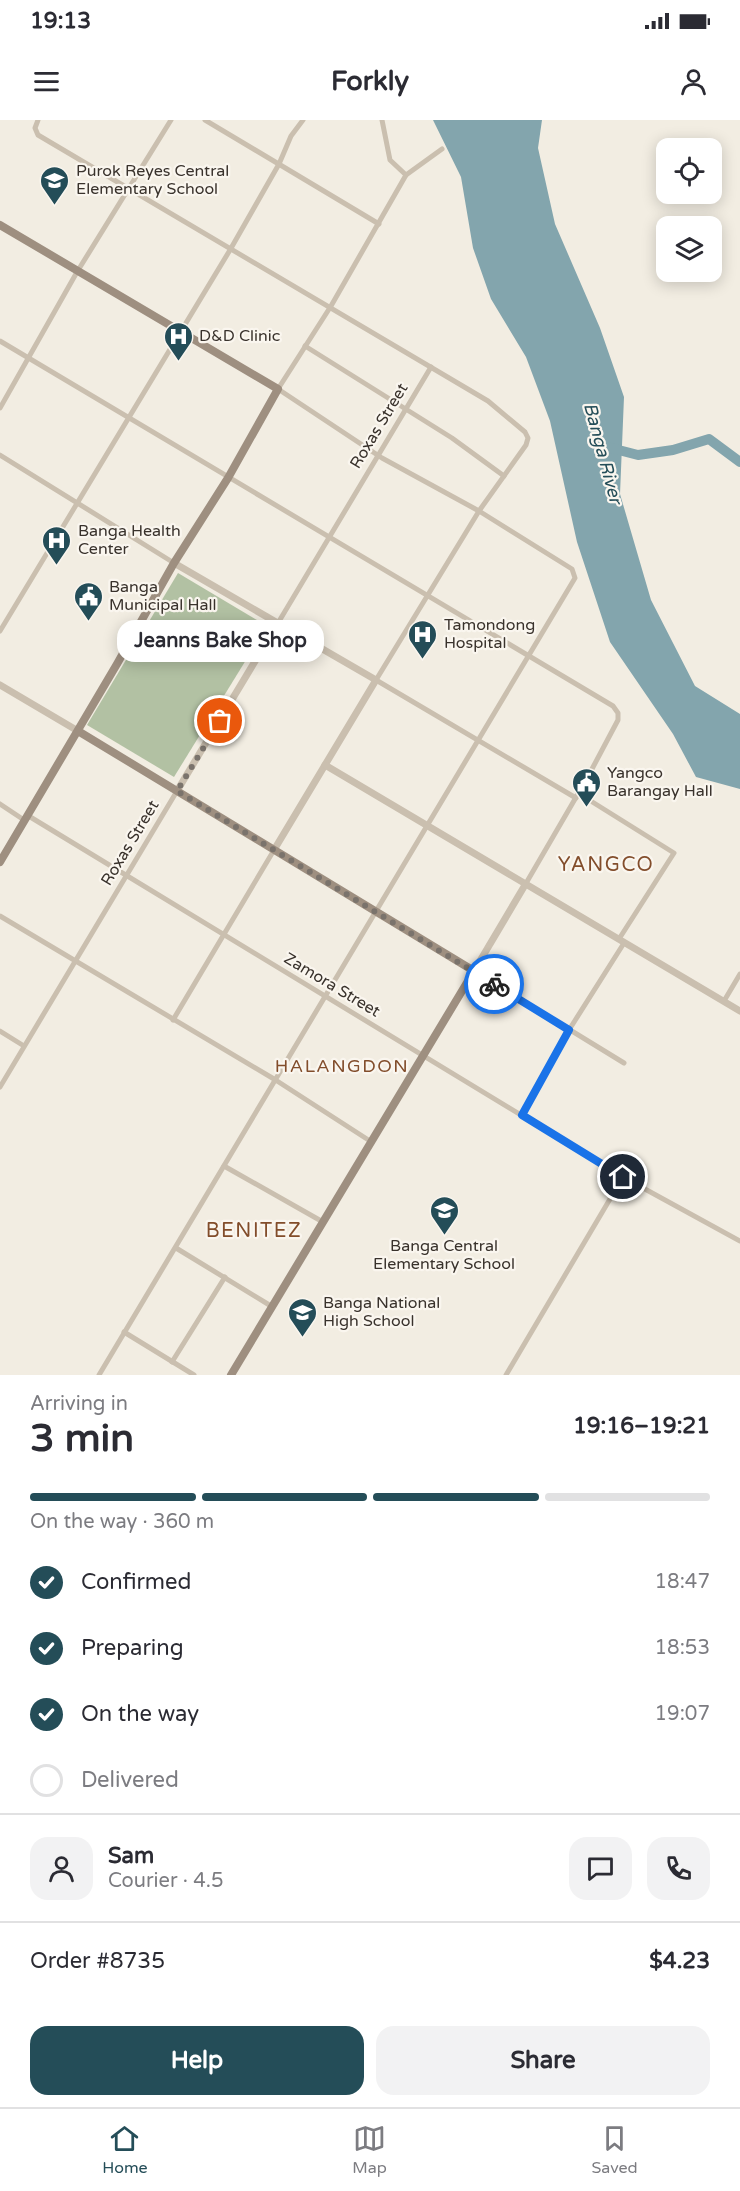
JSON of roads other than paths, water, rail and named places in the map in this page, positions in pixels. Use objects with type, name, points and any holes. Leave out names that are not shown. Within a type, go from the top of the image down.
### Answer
[{"type":"main road","points":[[0,225],[179,333],[278,389],[228,478],[174,563],[0,862]]},
{"type":"main road","points":[[78,731],[373,912],[474,971],[231,1375]]},
{"type":"street","points":[[38,120],[35,128],[38,135],[230,250],[331,306],[488,401],[527,435],[526,445],[479,511],[173,1020]]},
{"type":"street","points":[[0,408],[77,272],[171,120]]},
{"type":"street","points":[[205,120],[379,224]]},
{"type":"street","points":[[0,630],[230,250],[279,164],[291,136],[303,120]]},
{"type":"street","points":[[382,120],[390,160],[406,175]]},
{"type":"street","points":[[99,1375],[373,912],[572,585],[575,573],[479,511],[378,454],[278,389],[331,306],[406,175],[426,158],[442,149]]},
{"type":"street","points":[[0,340],[616,709],[619,716],[616,725],[592,770]]},
{"type":"street","points":[[305,346],[406,408],[504,476]]},
{"type":"street","name":"Roxas Street","points":[[0,1087],[431,367]]},
{"type":"street","points":[[0,455],[78,501],[174,563],[674,853],[569,1030],[522,1115]]},
{"type":"street","points":[[0,686],[78,731]]},
{"type":"street","points":[[325,765],[740,1011]]},
{"type":"street","points":[[582,787],[474,971],[624,1064]]},
{"type":"street","name":"Zamora Street","points":[[0,804],[126,876],[623,1177],[740,1241]]},
{"type":"street","points":[[0,916],[274,1079],[370,1141]]},
{"type":"street","points":[[723,1001],[740,974]]},
{"type":"street","points":[[0,1031],[24,1046]]},
{"type":"street","points":[[224,1166],[323,1222]]},
{"type":"street","points":[[506,1375],[623,1177]]},
{"type":"street","points":[[176,1248],[272,1306]]},
{"type":"street","points":[[172,1362],[225,1277]]},
{"type":"street","points":[[124,1332],[194,1375]]},
{"type":"water","name":"Banga River","points":[[433,120],[542,120],[538,148],[555,224],[600,328],[624,397],[620,494],[651,600],[695,686],[740,714],[740,789],[696,777],[673,734],[610,642],[577,542],[550,421],[526,357],[491,299],[473,248],[461,177]]},
{"type":"waterway","name":"Banga River","points":[[607,447],[638,455],[673,450],[709,439],[740,462]]},
{"type":"tunnel","points":[[582,787],[592,769]]},
{"type":"place","name":"Purok Reyes Central Elementary School","points":[[55,206]]},
{"type":"place","name":"D&D Clinic","points":[[178,362]]},
{"type":"place","name":"Banga Health Center","points":[[57,566]]},
{"type":"place","name":"Banga Municipal Hall","points":[[88,622]]},
{"type":"place","name":"Tamondong Hospital","points":[[423,660]]},
{"type":"place","name":"Jeanns Bake Shop","points":[[220,721]]},
{"type":"place","name":"Yangco Barangay Hall","points":[[586,808]]},
{"type":"place","name":"Banga Central Elementary School","points":[[444,1236]]},
{"type":"place","name":"Banga National High School","points":[[302,1338]]},
{"type":"district","name":"YANGCO","points":[[606,865]]},
{"type":"district","name":"HALANGDON","points":[[342,1066]]},
{"type":"district","name":"BENITEZ","points":[[254,1231]]}]
